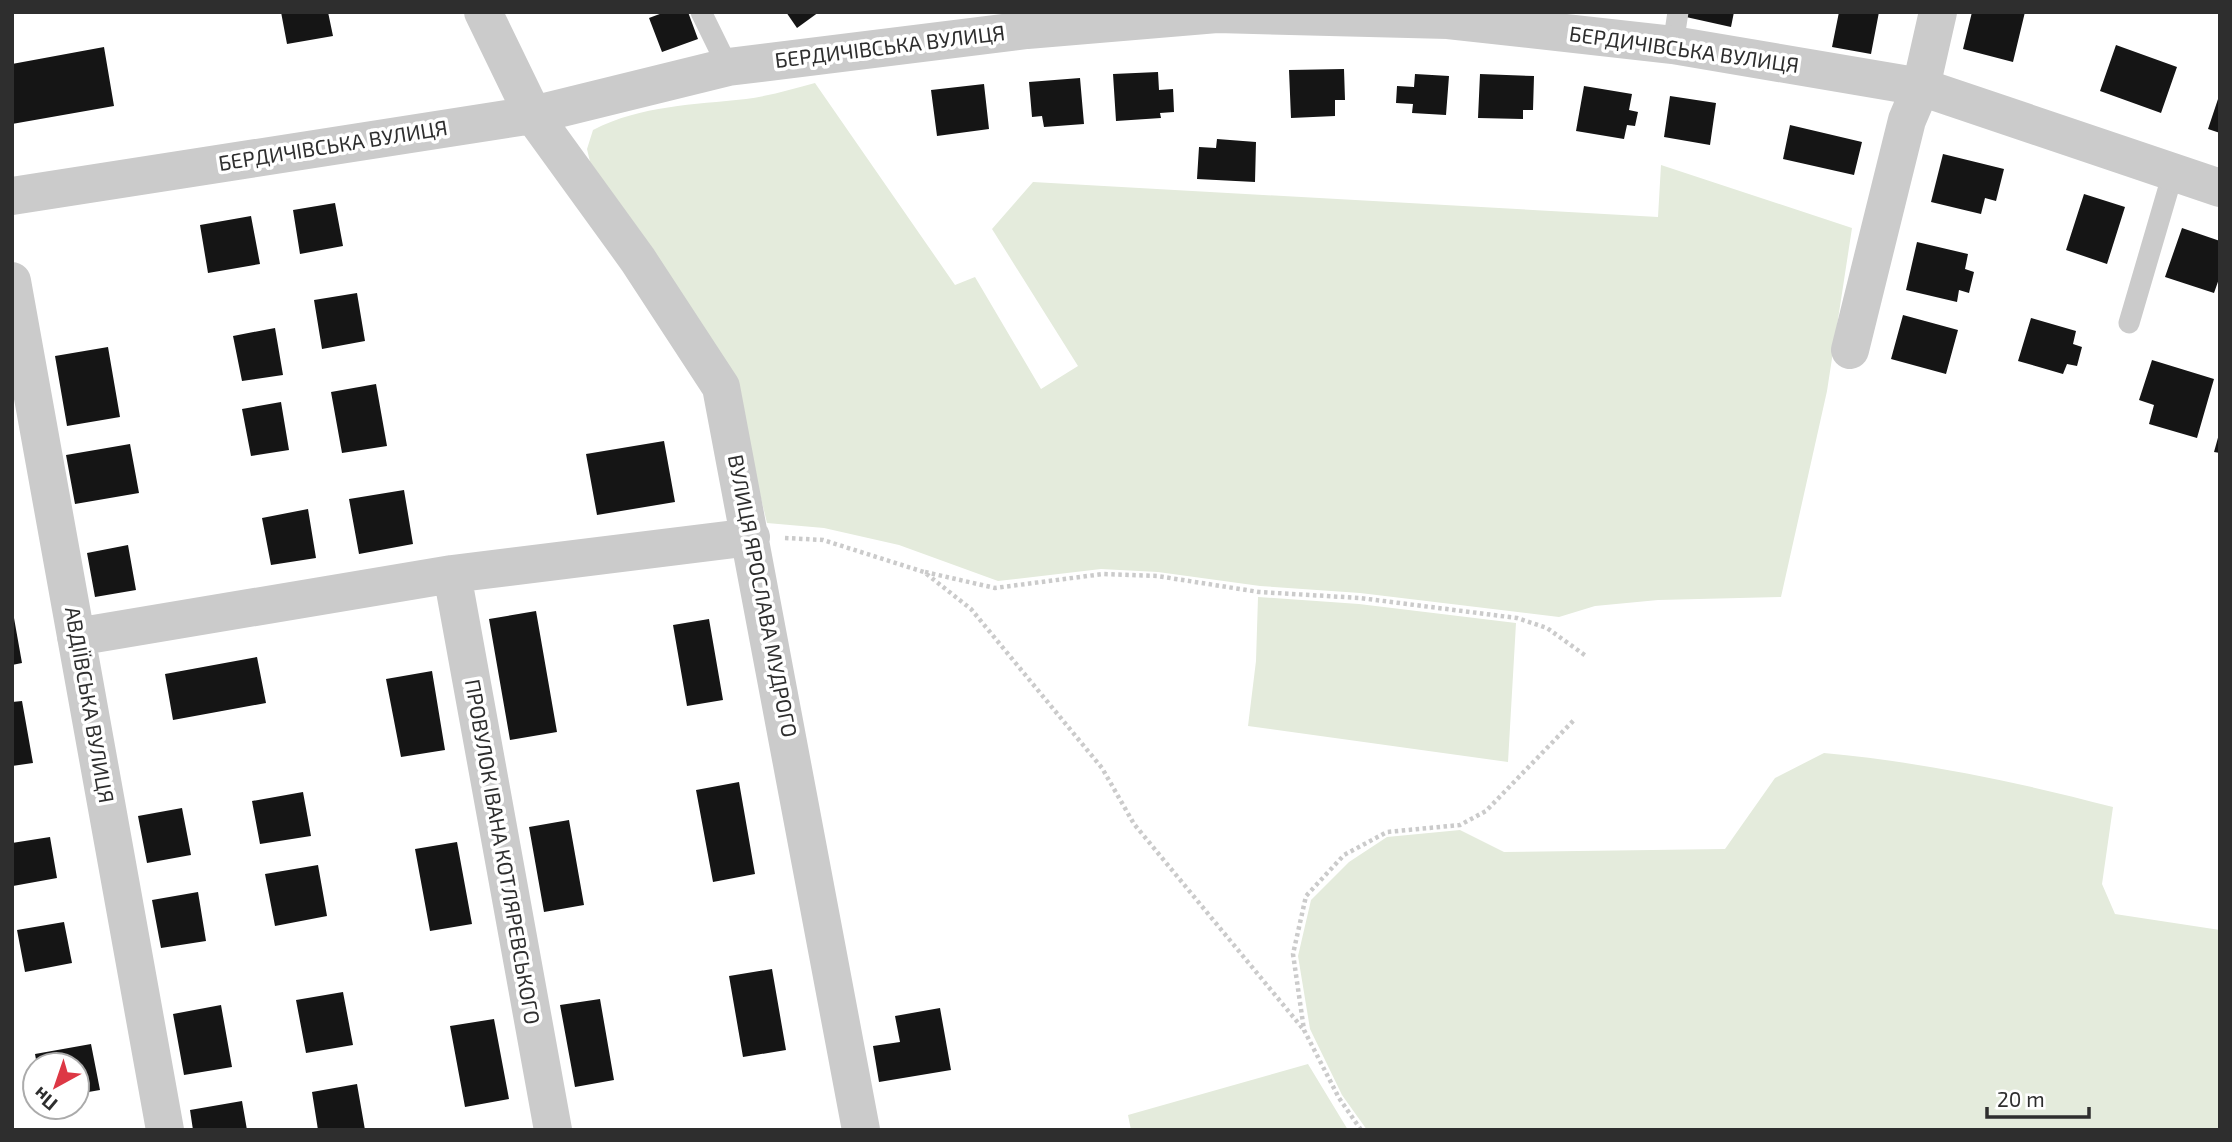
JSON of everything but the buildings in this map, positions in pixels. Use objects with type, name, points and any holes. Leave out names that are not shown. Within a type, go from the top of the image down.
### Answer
[{"type":"street","name":"ВУЛИЦЯ ЯРОСЛАВА МУДРОГО","points":[[483,12],[533,115],[638,260],[721,387],[861,1130]]},
{"type":"street","points":[[1850,350],[1906,120],[1921,87],[1938,12]]},
{"type":"street","name":"БЕРДИЧІВСЬКА ВУЛИЦЯ","points":[[12,196],[533,115],[728,67],[1025,21],[1217,13],[1448,16],[1676,29],[1921,87],[2220,188]]},
{"type":"street","name":"АВДІЇВСЬКА ВУЛИЦЯ","points":[[12,281],[166,1130]]},
{"type":"street","points":[[76,637],[452,574],[751,537]]},
{"type":"street","name":"ПРОВУЛОК ІВАНА КОТЛЯРЕВСЬКОГО","points":[[452,574],[553,1130]]},
{"type":"lane","points":[[701,12],[728,67]]},
{"type":"lane","points":[[2129,323],[2173,173]]},
{"type":"path","points":[[751,537],[823,540],[924,572],[995,588],[1102,574],[1157,576],[1259,592],[1373,600],[1517,618],[1547,628],[1586,656]]},
{"type":"path","points":[[924,572],[971,609],[1034,682],[1102,768],[1134,824],[1304,1030],[1339,1098],[1362,1130]]},
{"type":"path","points":[[1304,1030],[1293,954],[1306,897],[1344,855],[1387,832],[1460,825],[1486,811],[1574,720]]},
{"type":"green space","points":[[815,83],[955,285],[975,277],[1041,389],[1078,366],[992,229],[1033,182],[1658,217],[1661,165],[1852,228],[1827,391],[1781,597],[1658,600],[1595,606],[1559,617],[1360,593],[1260,586],[1158,572],[1101,569],[998,581],[899,545],[824,528],[767,523],[732,379],[591,166],[587,149],[593,130],[630,115],[668,107],[755,98]]},
{"type":"green space","points":[[1258,597],[1359,604],[1516,623],[1508,762],[1248,726],[1256,661]]},
{"type":"green space","points":[[1824,753],[1970,774],[2113,807],[2102,884],[2115,914],[2220,930],[2220,1130],[1367,1130],[1342,1095],[1310,1029],[1298,956],[1311,900],[1349,862],[1387,837],[1460,830],[1504,852],[1725,849],[1775,778]]},
{"type":"green space","points":[[1308,1064],[1348,1130],[1131,1130],[1128,1115]]}]
